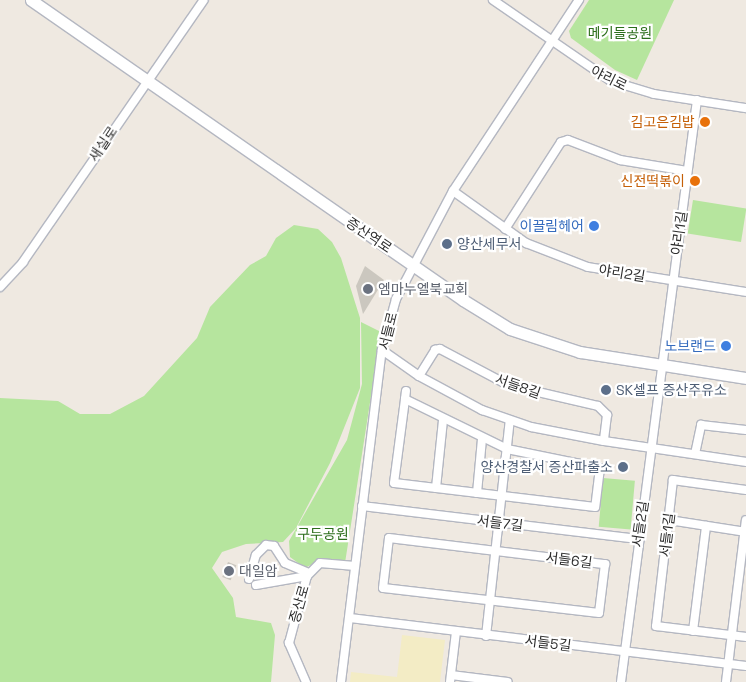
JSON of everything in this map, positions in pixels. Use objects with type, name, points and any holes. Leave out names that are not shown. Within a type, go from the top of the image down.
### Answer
[{"type":"street","name":"증산역로","points":[[31,0],[485,315],[529,337],[580,352],[746,378]]},
{"type":"street","name":"새실로","points":[[0,287],[23,262],[146,81],[204,0]]},
{"type":"street","name":"야리로","points":[[493,0],[590,70],[628,89],[746,108]]},
{"type":"street","name":"서들로","points":[[341,682],[382,350],[396,299],[412,264],[454,191],[578,0]]},
{"type":"street","name":"야리1길","points":[[660,366],[697,100]]},
{"type":"street","points":[[505,229],[561,142],[568,140],[620,160],[687,171]]},
{"type":"street","name":"야리2길","points":[[454,191],[505,229],[540,249],[588,267],[746,292]]},
{"type":"street","points":[[382,350],[419,376],[510,420],[604,440],[746,462]]},
{"type":"street","name":"서들8길","points":[[419,376],[435,350],[440,350],[508,385],[604,410],[607,415],[604,440]]},
{"type":"street","name":"서들2길","points":[[621,682],[660,366]]},
{"type":"street","points":[[405,395],[443,420],[507,449],[600,468],[595,507],[394,483],[405,395]]},
{"type":"street","points":[[436,488],[443,420]]},
{"type":"street","points":[[486,636],[510,420]]},
{"type":"street","points":[[695,454],[701,425],[746,430]]},
{"type":"street","points":[[477,493],[482,439]]},
{"type":"street","name":"서들1길","points":[[746,490],[673,480],[656,626],[746,638]]},
{"type":"street","name":"서들7길","points":[[362,506],[638,539]]},
{"type":"street","points":[[669,520],[745,532]]},
{"type":"street","points":[[726,682],[746,520]]},
{"type":"street","points":[[693,631],[706,526]]},
{"type":"street","name":"서들6길","points":[[389,538],[495,551],[605,564],[599,614],[383,588],[389,538]]},
{"type":"street","points":[[249,578],[256,555],[266,545],[274,546],[285,563],[307,574]]},
{"type":"street","name":"증산로","points":[[306,682],[289,643],[307,574],[320,563],[355,566]]},
{"type":"street","points":[[256,585],[307,574]]},
{"type":"street","points":[[737,597],[746,598]]},
{"type":"street","name":"서들5길","points":[[350,618],[486,636],[746,666]]},
{"type":"street","points":[[456,632],[450,679],[508,682]]},
{"type":"green space","name":"메기들공원","points":[[589,0],[674,0],[637,80],[615,70],[571,38],[569,31]]},
{"type":"green space","points":[[693,200],[746,208],[741,242],[688,234]]},
{"type":"green space","points":[[294,225],[318,229],[332,242],[341,258],[360,318],[360,388],[330,463],[296,528],[283,542],[246,544],[222,552],[212,568],[233,598],[236,617],[271,623],[275,635],[271,682],[0,682],[0,398],[58,401],[80,414],[110,414],[144,396],[197,338],[210,307],[250,265],[266,256],[276,238]]},
{"type":"green space","name":"구두공원","points":[[361,322],[381,332],[345,563],[318,561],[305,568],[290,557],[289,541],[347,440],[362,384]]},
{"type":"green space","points":[[603,478],[635,481],[631,530],[599,527]]},
{"type":"sand","points":[[402,635],[445,640],[440,682],[350,682],[351,672],[397,677]]},
{"type":"building","name":"엠마누엘북교회","points":[[365,266],[384,280],[363,314],[356,286]]},
{"type":"building","name":"대일암","points":[[228,562],[236,565],[231,580],[222,577]]},
{"type":"place","name":"김고은김밥","points":[[705,122]]},
{"type":"place","name":"신전떡볶이","points":[[695,181]]},
{"type":"place","name":"이끌림헤어","points":[[594,226]]},
{"type":"place","name":"양산세무서","points":[[447,244]]},
{"type":"place","name":"엠마누엘북교회","points":[[368,289]]},
{"type":"place","name":"노브랜드","points":[[726,346]]},
{"type":"place","name":"SK셀프 증산주유소","points":[[606,390]]},
{"type":"place","name":"양산경찰서 증산파출소","points":[[623,467]]},
{"type":"place","name":"대일암","points":[[229,571]]}]
